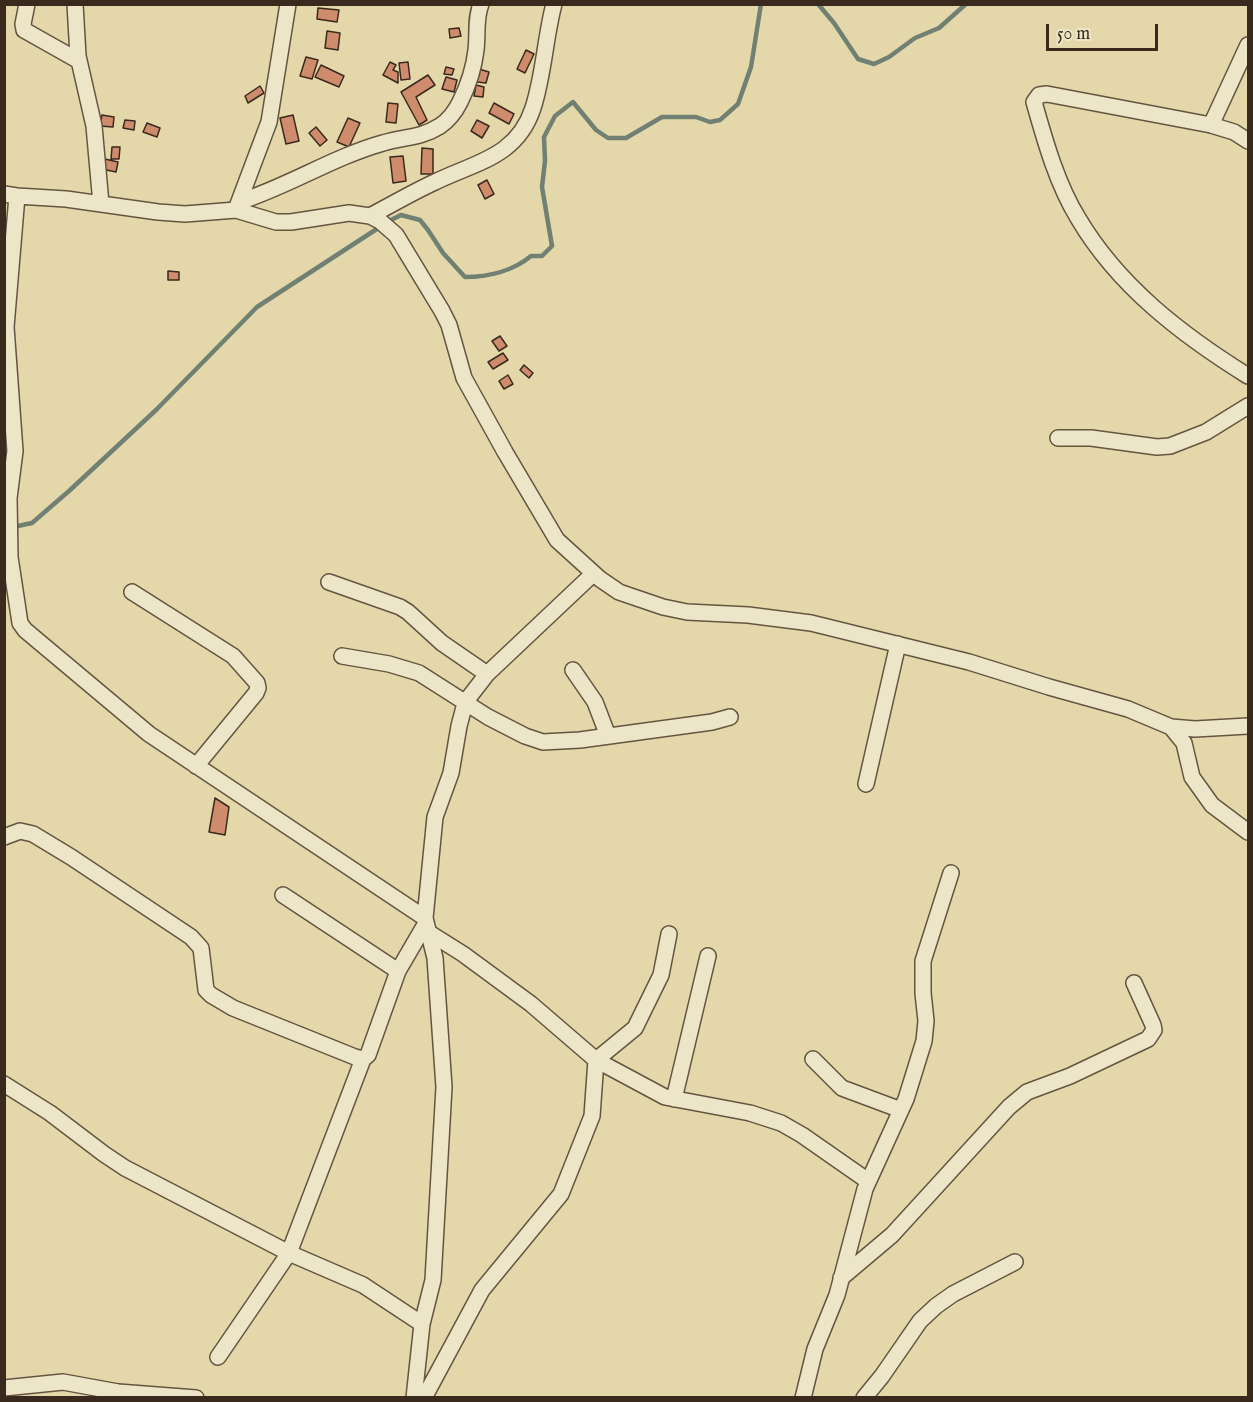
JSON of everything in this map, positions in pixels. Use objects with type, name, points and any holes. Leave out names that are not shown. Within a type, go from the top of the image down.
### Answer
[{"type":"street","points":[[27,4],[24,30],[79,61]]},
{"type":"street","points":[[75,4],[79,61],[94,126],[101,204]]},
{"type":"street","points":[[238,206],[269,122],[288,4]]},
{"type":"street","points":[[481,4],[477,17],[476,48],[472,72],[460,102],[451,117],[441,126],[420,136],[384,142],[238,206],[184,214],[66,199],[11,195],[6,310],[15,451],[9,498],[10,557],[20,623],[25,630],[149,734],[276,817],[426,924],[531,1004],[596,1060],[665,1097],[750,1113],[781,1123],[868,1181]]},
{"type":"street","points":[[370,216],[435,181],[491,159],[509,147],[533,108],[548,28],[555,4]]},
{"type":"street","points":[[1211,125],[1248,45]]},
{"type":"street","points":[[1248,141],[1234,132],[1211,125],[1047,94],[1039,95],[1034,102],[1047,149],[1076,216],[1110,265],[1187,336],[1248,376]]},
{"type":"street","points":[[238,206],[276,222],[291,222],[350,213],[370,216],[380,221],[396,235],[449,325],[464,378],[557,540],[593,574],[619,592],[663,607],[687,612],[748,615],[811,622],[969,662],[1128,709],[1170,727],[1203,729],[1248,726]]},
{"type":"street","points":[[1058,438],[1091,438],[1157,447],[1170,446],[1206,432],[1248,406]]},
{"type":"street","points":[[414,1398],[422,1324],[433,1280],[444,1087],[435,958],[426,924],[435,817],[451,773],[459,726],[467,702],[487,674],[593,574]]},
{"type":"street","points":[[329,582],[400,607],[442,643],[487,674]]},
{"type":"street","points":[[132,592],[233,656],[258,688],[196,766]]},
{"type":"street","points":[[866,784],[898,644]]},
{"type":"street","points":[[342,656],[389,664],[419,673],[488,717],[525,736],[543,742],[580,740],[712,722],[730,717]]},
{"type":"street","points":[[573,670],[595,702],[608,736]]},
{"type":"street","points":[[1170,727],[1184,743],[1192,777],[1212,805],[1248,832]]},
{"type":"street","points":[[4,837],[20,831],[33,834],[191,937],[201,948],[206,990],[211,995],[233,1008],[355,1058],[363,1059]]},
{"type":"street","points":[[803,1398],[814,1349],[837,1295],[868,1181],[906,1099],[924,1041],[926,1021],[923,961],[951,873]]},
{"type":"street","points":[[283,895],[398,970]]},
{"type":"street","points":[[218,1356],[289,1253],[363,1059],[368,1055],[398,970],[426,924]]},
{"type":"street","points":[[424,1398],[482,1290],[561,1194],[592,1116],[596,1060],[635,1028],[661,975],[669,934]]},
{"type":"street","points":[[674,1099],[708,956]]},
{"type":"street","points":[[841,1278],[892,1235],[1009,1107],[1027,1092],[1070,1076],[1148,1039],[1154,1030],[1153,1025],[1134,983]]},
{"type":"street","points":[[813,1059],[842,1088],[901,1110]]},
{"type":"street","points":[[4,1084],[50,1113],[125,1168],[289,1253],[363,1284],[422,1324]]},
{"type":"street","points":[[864,1398],[920,1321],[936,1306],[953,1294],[1015,1262]]},
{"type":"street","points":[[4,1376],[12,1387],[63,1382],[118,1395],[196,1398]]},
{"type":"building","points":[[318,8],[339,10],[337,22],[317,19]]},
{"type":"building","points":[[459,28],[461,36],[450,38],[449,29]]},
{"type":"building","points":[[327,31],[340,33],[338,50],[325,48]]},
{"type":"building","points":[[526,50],[534,54],[525,73],[517,69]]},
{"type":"building","points":[[306,57],[318,60],[312,79],[300,76]]},
{"type":"building","points":[[390,62],[396,65],[393,70],[398,72],[398,83],[383,75]]},
{"type":"building","points":[[408,62],[410,79],[401,80],[399,63]]},
{"type":"building","points":[[321,65],[344,76],[339,87],[315,77]]},
{"type":"building","points":[[446,67],[454,69],[452,75],[444,74]]},
{"type":"building","points":[[479,69],[489,72],[486,83],[477,82]]},
{"type":"building","points":[[428,75],[435,85],[416,97],[427,120],[419,125],[401,92]]},
{"type":"building","points":[[446,77],[457,80],[454,92],[442,89]]},
{"type":"building","points":[[476,85],[484,87],[483,97],[474,96]]},
{"type":"building","points":[[260,86],[264,93],[248,103],[245,96]]},
{"type":"building","points":[[388,103],[398,104],[396,123],[386,122]]},
{"type":"building","points":[[494,103],[514,114],[509,124],[489,113]]},
{"type":"building","points":[[102,115],[114,117],[113,127],[100,126]]},
{"type":"building","points":[[293,115],[299,141],[286,144],[280,118]]},
{"type":"building","points":[[348,118],[360,123],[349,147],[337,142]]},
{"type":"building","points":[[125,120],[135,121],[134,130],[123,128]]},
{"type":"building","points":[[477,120],[489,126],[482,138],[471,131]]},
{"type":"building","points":[[147,123],[160,128],[157,137],[143,132]]},
{"type":"building","points":[[316,127],[327,140],[320,146],[309,133]]},
{"type":"building","points":[[112,147],[120,147],[119,159],[111,159]]},
{"type":"building","points":[[422,148],[433,149],[433,174],[421,174]]},
{"type":"building","points":[[403,156],[406,181],[393,183],[390,157]]},
{"type":"building","points":[[105,159],[118,162],[116,172],[102,169]]},
{"type":"building","points":[[487,180],[494,194],[485,199],[478,185]]},
{"type":"building","points":[[168,271],[179,272],[179,280],[168,280]]},
{"type":"building","points":[[500,336],[507,346],[499,351],[492,341]]},
{"type":"building","points":[[503,353],[508,360],[493,369],[488,362]]},
{"type":"building","points":[[524,365],[533,373],[529,378],[520,370]]},
{"type":"building","points":[[508,375],[513,384],[504,389],[499,381]]},
{"type":"building","points":[[215,798],[229,807],[225,835],[209,832]]},
{"type":"waterway","points":[[13,527],[32,523],[69,491],[156,410],[257,307],[389,221],[401,215],[420,220],[443,253],[465,277],[500,272],[516,266],[531,256],[542,256],[552,246],[542,187],[545,161],[544,137],[555,116],[573,102],[596,130],[608,138],[626,138],[662,117],[696,117],[710,122],[720,120],[738,104],[751,67],[761,4]]},
{"type":"waterway","points":[[818,4],[858,59],[874,64],[889,57],[915,38],[939,28],[966,4]]}]
